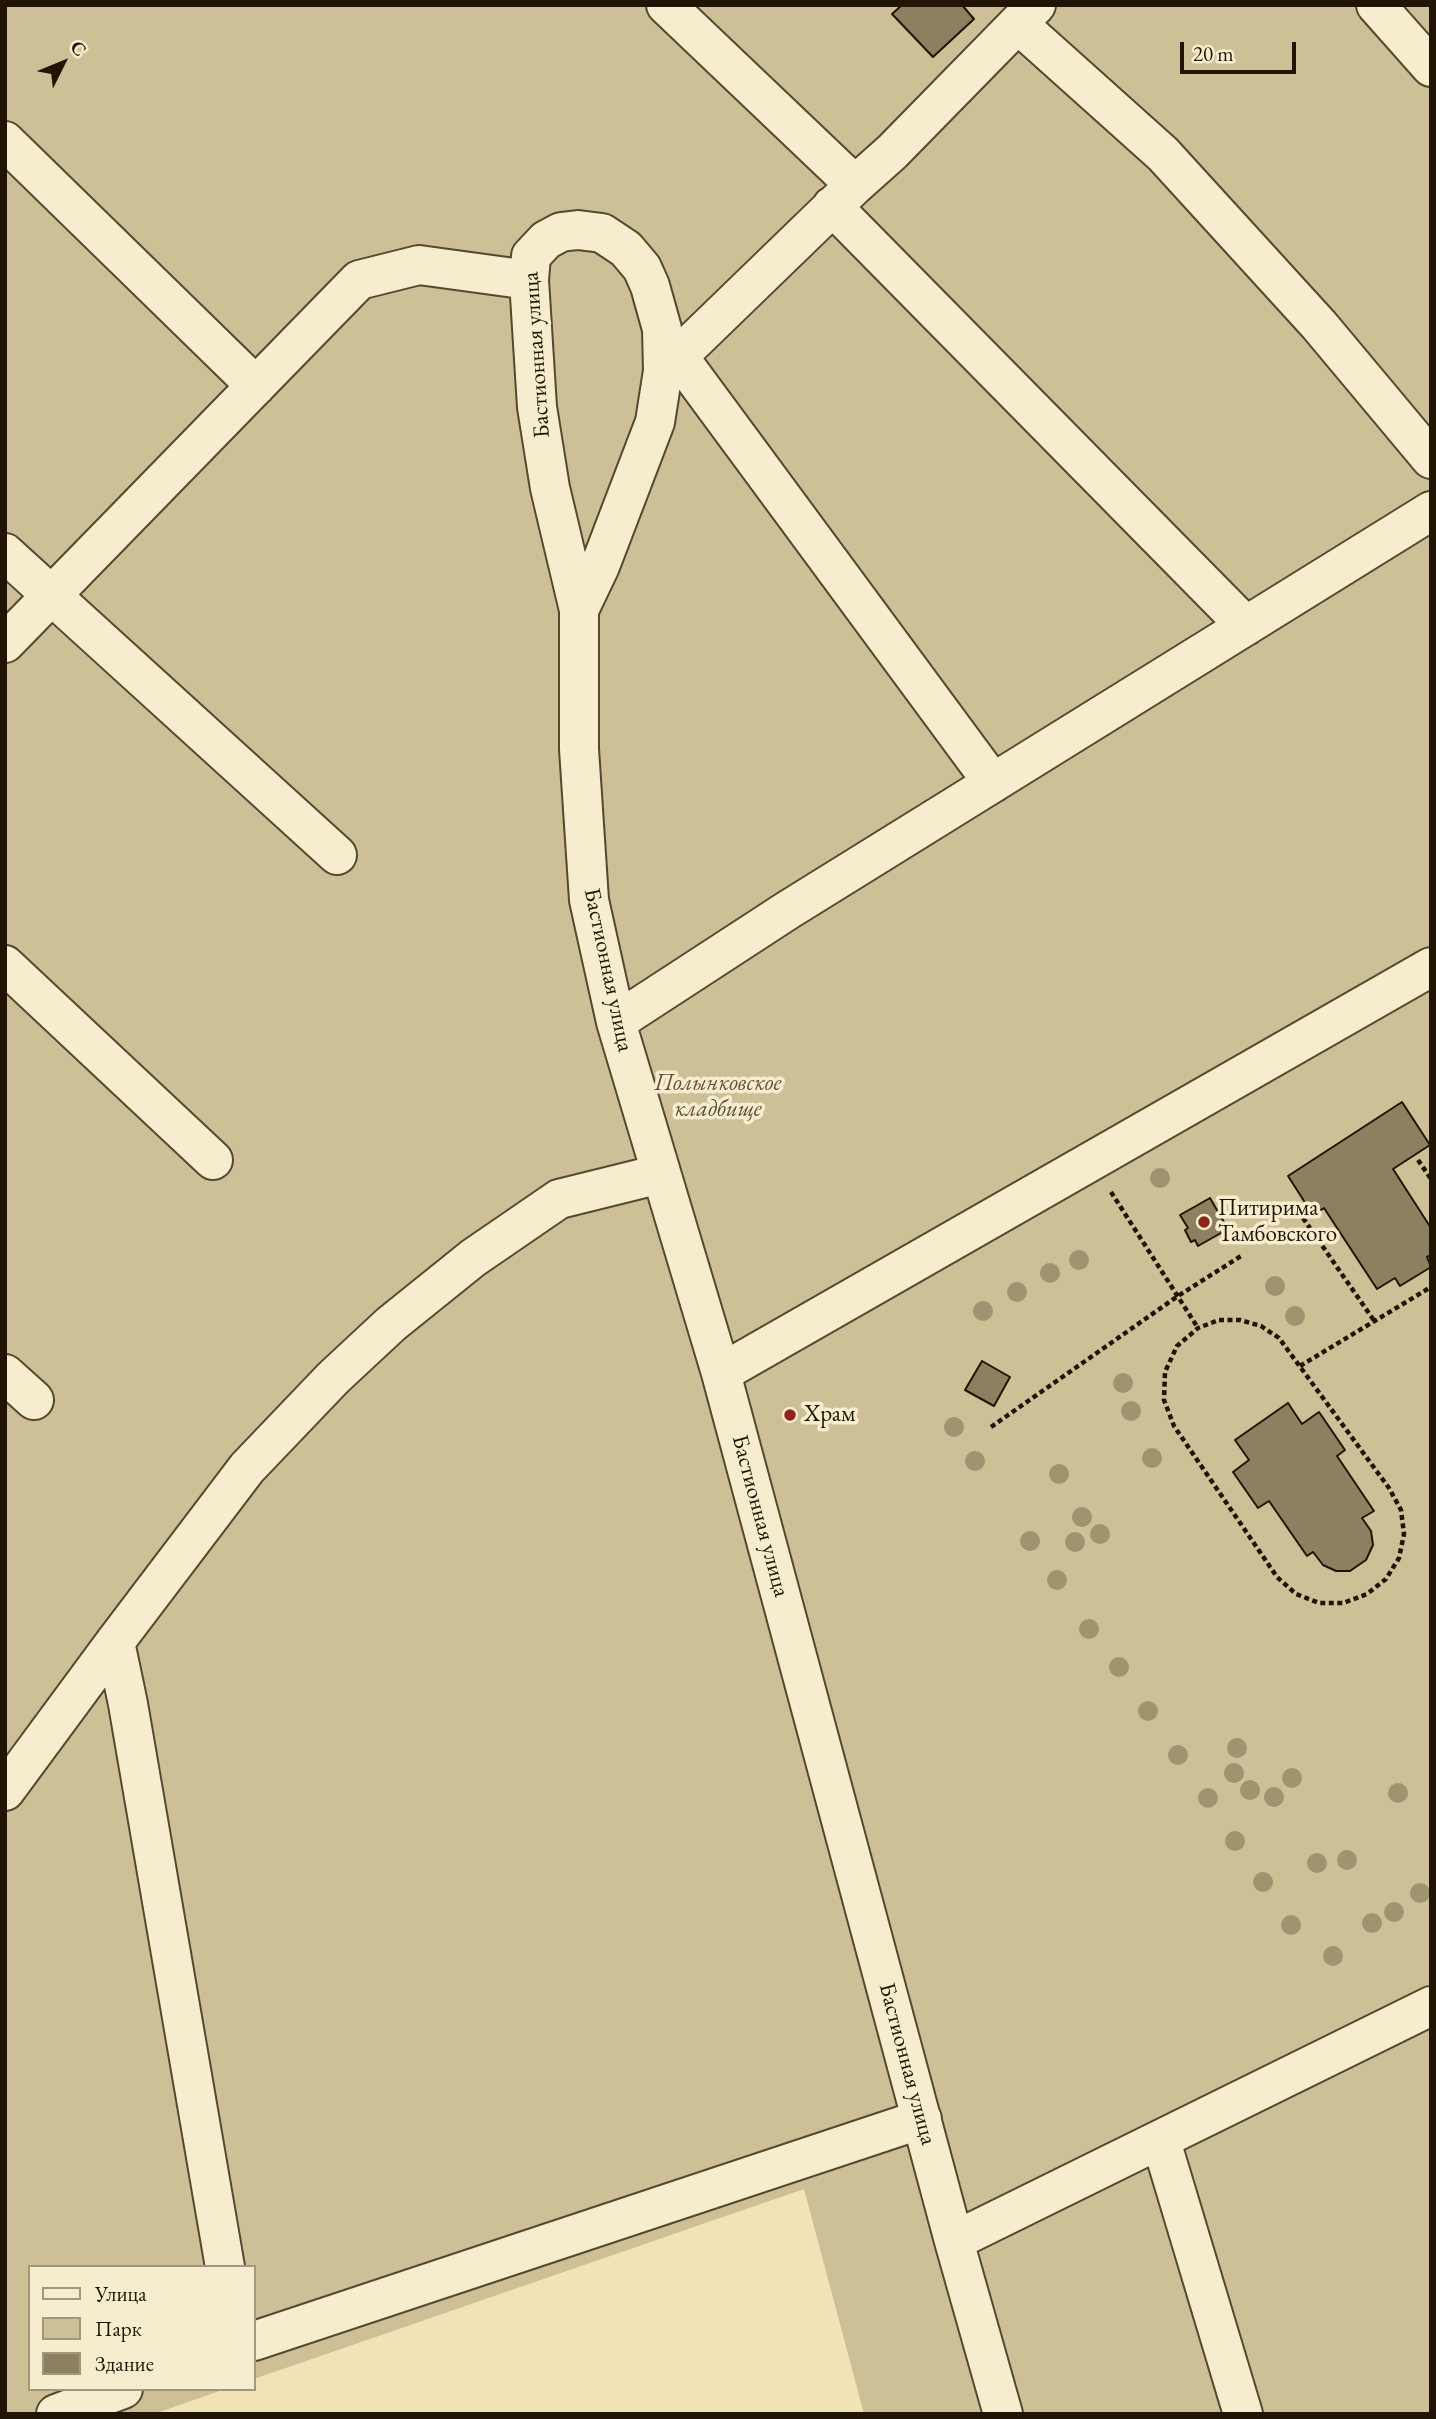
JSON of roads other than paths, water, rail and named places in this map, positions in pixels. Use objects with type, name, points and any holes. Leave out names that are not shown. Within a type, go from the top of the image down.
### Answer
[{"type":"street","points":[[666,5],[1246,626]]},
{"type":"street","points":[[1376,5],[1431,67]]},
{"type":"street","points":[[993,783],[671,363],[892,152],[1027,15],[1163,154],[1319,325],[1431,459]]},
{"type":"street","points":[[5,141],[256,386]]},
{"type":"street","name":"Бастионная улица","points":[[579,610],[600,566],[655,422],[671,363],[650,286],[642,268],[626,249],[602,233],[578,230],[561,232],[546,240],[531,256],[529,280],[537,407],[550,488],[579,610],[579,749],[589,900],[616,1022],[722,1373],[954,2241],[1003,2414]]},
{"type":"street","points":[[5,643],[359,280],[419,265],[529,280]]},
{"type":"street","points":[[616,1022],[788,910],[1431,511]]},
{"type":"street","points":[[5,552],[337,855]]},
{"type":"street","points":[[5,965],[213,1160]]},
{"type":"street","points":[[722,1373],[1431,967]]},
{"type":"street","points":[[5,1791],[247,1468],[333,1378],[391,1324],[473,1258],[559,1199],[660,1174]]},
{"type":"street","points":[[5,1374],[34,1400]]},
{"type":"street","points":[[115,1642],[225,2265]]},
{"type":"street","points":[[954,2241],[1431,2006]]},
{"type":"street","points":[[256,2341],[922,2119]]},
{"type":"street","points":[[1161,2141],[1243,2414]]},
{"type":"street","points":[[56,2414],[118,2391]]},
{"type":"place","name":"Питирима Тамбовского","points":[[1204,1222]]},
{"type":"place","name":"Храм","points":[[790,1415]]},
{"type":"park label","name":"Полынковское кладбище","points":[[718,1097]]}]
